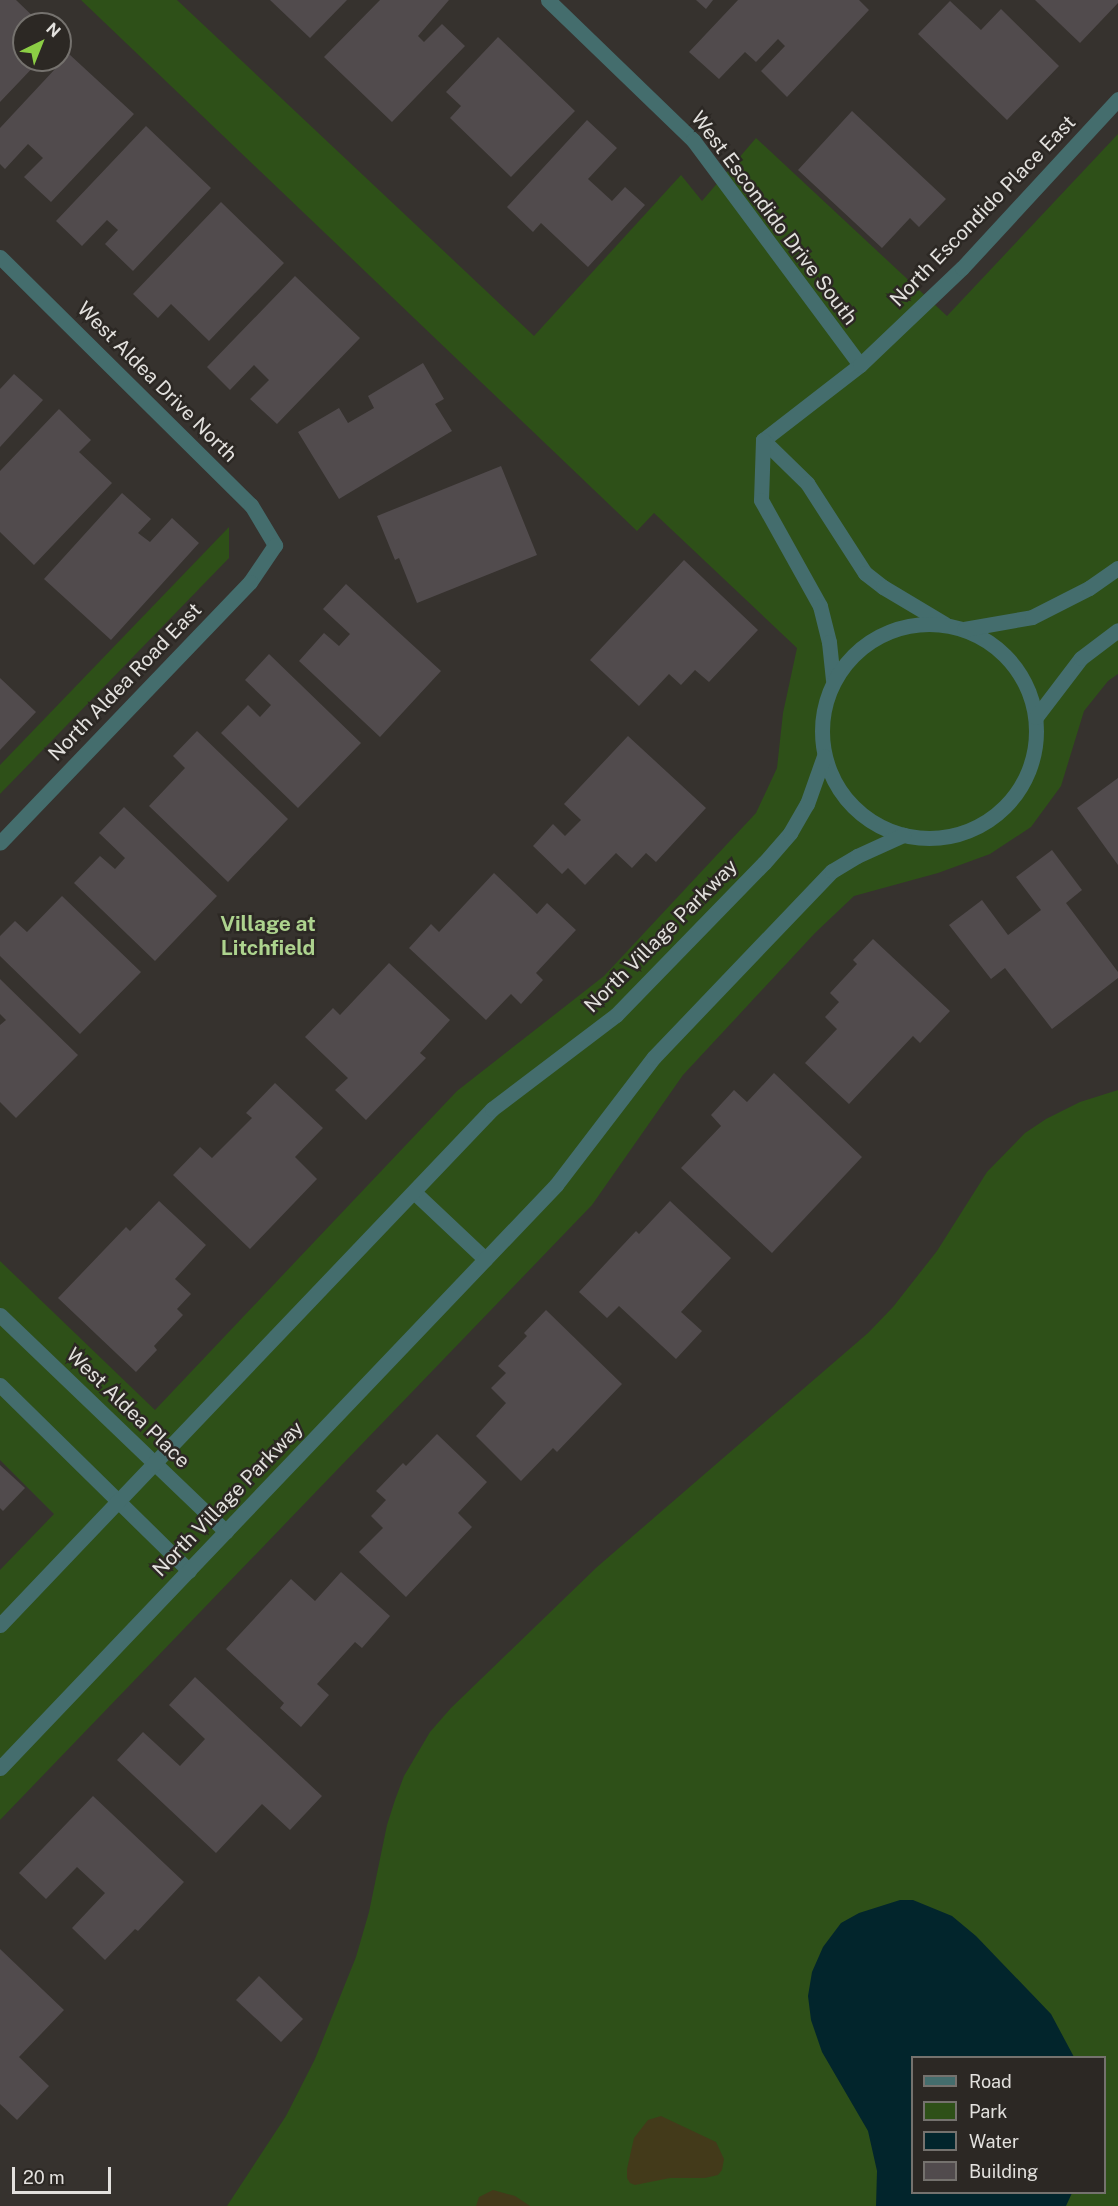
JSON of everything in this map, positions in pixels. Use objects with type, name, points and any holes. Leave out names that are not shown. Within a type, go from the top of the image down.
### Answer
[{"type":"street","name":"West Escondido Drive South","points":[[548,0],[693,140],[860,365]]},
{"type":"street","name":"North Escondido Place East","points":[[764,440],[860,365],[962,268],[1118,99]]},
{"type":"street","name":"West Aldea Drive North","points":[[0,257],[251,505],[275,544]]},
{"type":"street","points":[[764,440],[807,483],[865,573],[946,624],[964,629],[990,643],[1012,663],[1028,688],[1036,717],[1035,752],[1023,784],[1001,812],[971,830],[938,838],[903,835],[876,825],[852,807],[835,783],[824,756],[821,730],[824,704],[833,680],[853,654],[880,635],[912,625],[946,624]]},
{"type":"street","points":[[764,440],[761,500],[820,606],[829,642],[833,680]]},
{"type":"street","name":"North Aldea Road East","points":[[0,843],[250,582],[275,544]]},
{"type":"street","points":[[964,629],[1032,617],[1089,588],[1118,568]]},
{"type":"street","points":[[1036,717],[1081,658],[1118,630]]},
{"type":"street","name":"North Village Parkway","points":[[0,1626],[492,1109],[616,1015],[764,863],[790,833],[807,804],[824,756]]},
{"type":"street","name":"North Village Parkway","points":[[0,1768],[556,1185],[654,1057],[832,871],[857,856],[903,835]]},
{"type":"street","points":[[414,1192],[485,1259]]},
{"type":"street","name":"West Aldea Place","points":[[0,1315],[226,1532]]},
{"type":"street","points":[[0,1385],[189,1570]]},
{"type":"green space","points":[[81,0],[177,0],[534,336],[681,175],[702,201],[756,138],[947,316],[1118,134],[1118,674],[1108,681],[1084,711],[1061,786],[1031,827],[990,854],[938,873],[854,896],[815,933],[683,1075],[592,1205],[0,1820],[0,1570],[54,1514],[0,1460],[0,1261],[155,1410],[457,1091],[604,976],[756,813],[777,768],[783,713],[797,648],[654,513],[637,531]]},
{"type":"green space","points":[[229,527],[229,558],[0,794],[0,765]]},
{"type":"green space","points":[[1118,1090],[1118,2206],[227,2206],[286,2116],[315,2059],[356,1957],[395,1800],[404,1776],[430,1732],[451,1708],[597,1567],[868,1333],[893,1307],[937,1251],[987,1172],[1025,1133],[1046,1119],[1080,1102]]},
{"type":"sand","points":[[661,2116],[716,2142],[724,2159],[722,2170],[718,2175],[705,2178],[670,2178],[635,2185],[630,2183],[627,2178],[627,2169],[634,2138],[648,2120]]},
{"type":"sand","points":[[493,2190],[515,2196],[530,2206],[476,2206],[479,2197]]},
{"type":"water","points":[[900,1900],[913,1900],[952,1916],[976,1936],[1051,2014],[1073,2056],[911,2056],[911,2194],[1072,2194],[1066,2206],[876,2206],[877,2171],[868,2131],[822,2052],[811,2020],[808,1996],[812,1972],[823,1947],[841,1923],[859,1913]]},
{"type":"building","points":[[0,0],[16,0],[28,12],[12,12],[12,72],[29,72],[0,102]]},
{"type":"building","points":[[270,0],[347,0],[310,38]]},
{"type":"building","points":[[380,0],[449,0],[418,36],[424,42],[442,24],[465,46],[392,122],[324,57]]},
{"type":"building","points":[[696,0],[713,0],[706,9]]},
{"type":"building","points":[[738,0],[859,0],[869,10],[787,97],[761,71],[785,46],[778,39],[756,62],[745,52],[719,79],[689,52]]},
{"type":"building","points":[[1035,0],[1118,0],[1118,3],[1080,43]]},
{"type":"building","points":[[950,1],[981,30],[1001,9],[1059,66],[1007,120],[918,34]]},
{"type":"building","points":[[498,37],[575,111],[511,177],[450,118],[461,106],[446,92]]},
{"type":"building","points":[[72,57],[134,114],[51,202],[24,177],[43,158],[28,144],[5,169],[0,164],[0,128],[52,72],[72,72]]},
{"type":"building","points":[[852,111],[946,199],[919,227],[910,218],[882,248],[798,170]]},
{"type":"building","points":[[587,120],[617,148],[588,179],[612,201],[625,187],[645,205],[588,267],[541,223],[533,232],[507,207]]},
{"type":"building","points":[[146,126],[211,188],[133,271],[105,244],[118,230],[107,220],[82,246],[56,221]]},
{"type":"building","points":[[221,202],[284,263],[209,341],[171,304],[158,318],[133,294]]},
{"type":"building","points":[[295,276],[360,338],[277,424],[250,399],[269,380],[254,365],[230,390],[207,367]]},
{"type":"building","points":[[423,363],[444,399],[435,404],[452,431],[339,499],[298,432],[339,408],[348,423],[374,408],[368,396]]},
{"type":"building","points":[[14,374],[43,400],[0,447],[0,389]]},
{"type":"building","points":[[59,409],[91,440],[79,452],[112,483],[34,565],[0,532],[0,471]]},
{"type":"building","points":[[501,466],[537,555],[417,603],[399,558],[395,560],[377,516]]},
{"type":"building","points":[[122,493],[151,519],[138,533],[150,542],[172,518],[199,543],[111,640],[44,579]]},
{"type":"building","points":[[684,560],[758,630],[709,682],[695,670],[681,685],[669,674],[639,706],[590,660]]},
{"type":"building","points":[[346,584],[441,671],[380,737],[299,661],[324,633],[339,646],[350,634],[323,609]]},
{"type":"building","points":[[269,654],[361,743],[298,808],[221,733],[248,705],[260,717],[271,705],[245,680]]},
{"type":"building","points":[[0,678],[36,712],[0,750]]},
{"type":"building","points":[[197,731],[288,819],[228,882],[149,806],[185,768],[173,756]]},
{"type":"building","points":[[628,736],[706,808],[656,862],[646,853],[632,868],[616,853],[585,885],[568,868],[562,874],[533,846],[553,824],[565,836],[581,820],[564,804]]},
{"type":"building","points":[[1118,778],[1118,865],[1077,808]]},
{"type":"building","points":[[124,807],[217,896],[155,961],[74,883],[100,856],[115,869],[125,858],[99,833]]},
{"type":"building","points":[[1052,850],[1082,890],[1066,903],[1118,972],[1118,978],[1052,1029],[1005,968],[991,979],[949,925],[982,900],[1008,935],[1041,910],[1016,877]]},
{"type":"building","points":[[494,873],[537,914],[547,903],[576,930],[536,973],[543,980],[521,1004],[511,994],[486,1020],[409,948],[431,924],[439,932]]},
{"type":"building","points":[[62,896],[141,972],[80,1034],[0,956],[0,936],[15,921],[27,932]]},
{"type":"building","points":[[873,939],[950,1011],[920,1043],[913,1036],[849,1104],[805,1063],[837,1029],[825,1017],[839,1002],[830,993],[857,964],[853,960]]},
{"type":"building","points":[[389,963],[450,1020],[420,1053],[426,1058],[366,1120],[335,1090],[348,1078],[305,1037],[333,1008],[340,1015]]},
{"type":"building","points":[[0,979],[78,1055],[16,1118],[0,1102],[0,1025],[6,1020],[0,1014]]},
{"type":"building","points":[[774,1073],[862,1157],[772,1253],[681,1168],[721,1126],[711,1115],[734,1090],[747,1102]]},
{"type":"building","points":[[275,1083],[323,1128],[295,1157],[317,1179],[250,1249],[173,1175],[200,1147],[212,1158],[252,1118],[246,1113]]},
{"type":"building","points":[[159,1201],[206,1245],[175,1279],[191,1294],[177,1309],[183,1315],[154,1346],[157,1350],[136,1372],[58,1298],[126,1227],[130,1231]]},
{"type":"building","points":[[670,1201],[731,1258],[681,1312],[702,1331],[676,1359],[619,1306],[607,1318],[579,1292],[636,1231],[639,1234]]},
{"type":"building","points":[[546,1310],[622,1384],[557,1452],[553,1448],[521,1481],[476,1436],[506,1403],[491,1388],[506,1373],[498,1366],[527,1336],[524,1333]]},
{"type":"building","points":[[437,1434],[487,1482],[458,1513],[472,1527],[406,1597],[359,1552],[383,1528],[371,1516],[386,1500],[376,1491],[403,1463],[406,1466]]},
{"type":"building","points":[[0,1465],[25,1488],[3,1511],[0,1508]]},
{"type":"building","points":[[341,1572],[390,1616],[362,1648],[355,1642],[317,1684],[329,1695],[301,1727],[280,1708],[284,1703],[226,1649],[291,1579],[315,1601]]},
{"type":"building","points":[[195,1677],[322,1796],[290,1830],[262,1804],[216,1853],[117,1760],[143,1732],[180,1766],[205,1739],[169,1705]]},
{"type":"building","points":[[93,1796],[184,1882],[138,1931],[135,1929],[105,1960],[72,1928],[105,1893],[77,1867],[46,1899],[19,1873]]},
{"type":"building","points":[[0,1949],[64,2010],[19,2057],[49,2086],[17,2120],[0,2104]]},
{"type":"building","points":[[259,1976],[303,2019],[281,2042],[236,2000]]},
{"type":"district","name":"Village at Litchfield","points":[[268,936]]}]
